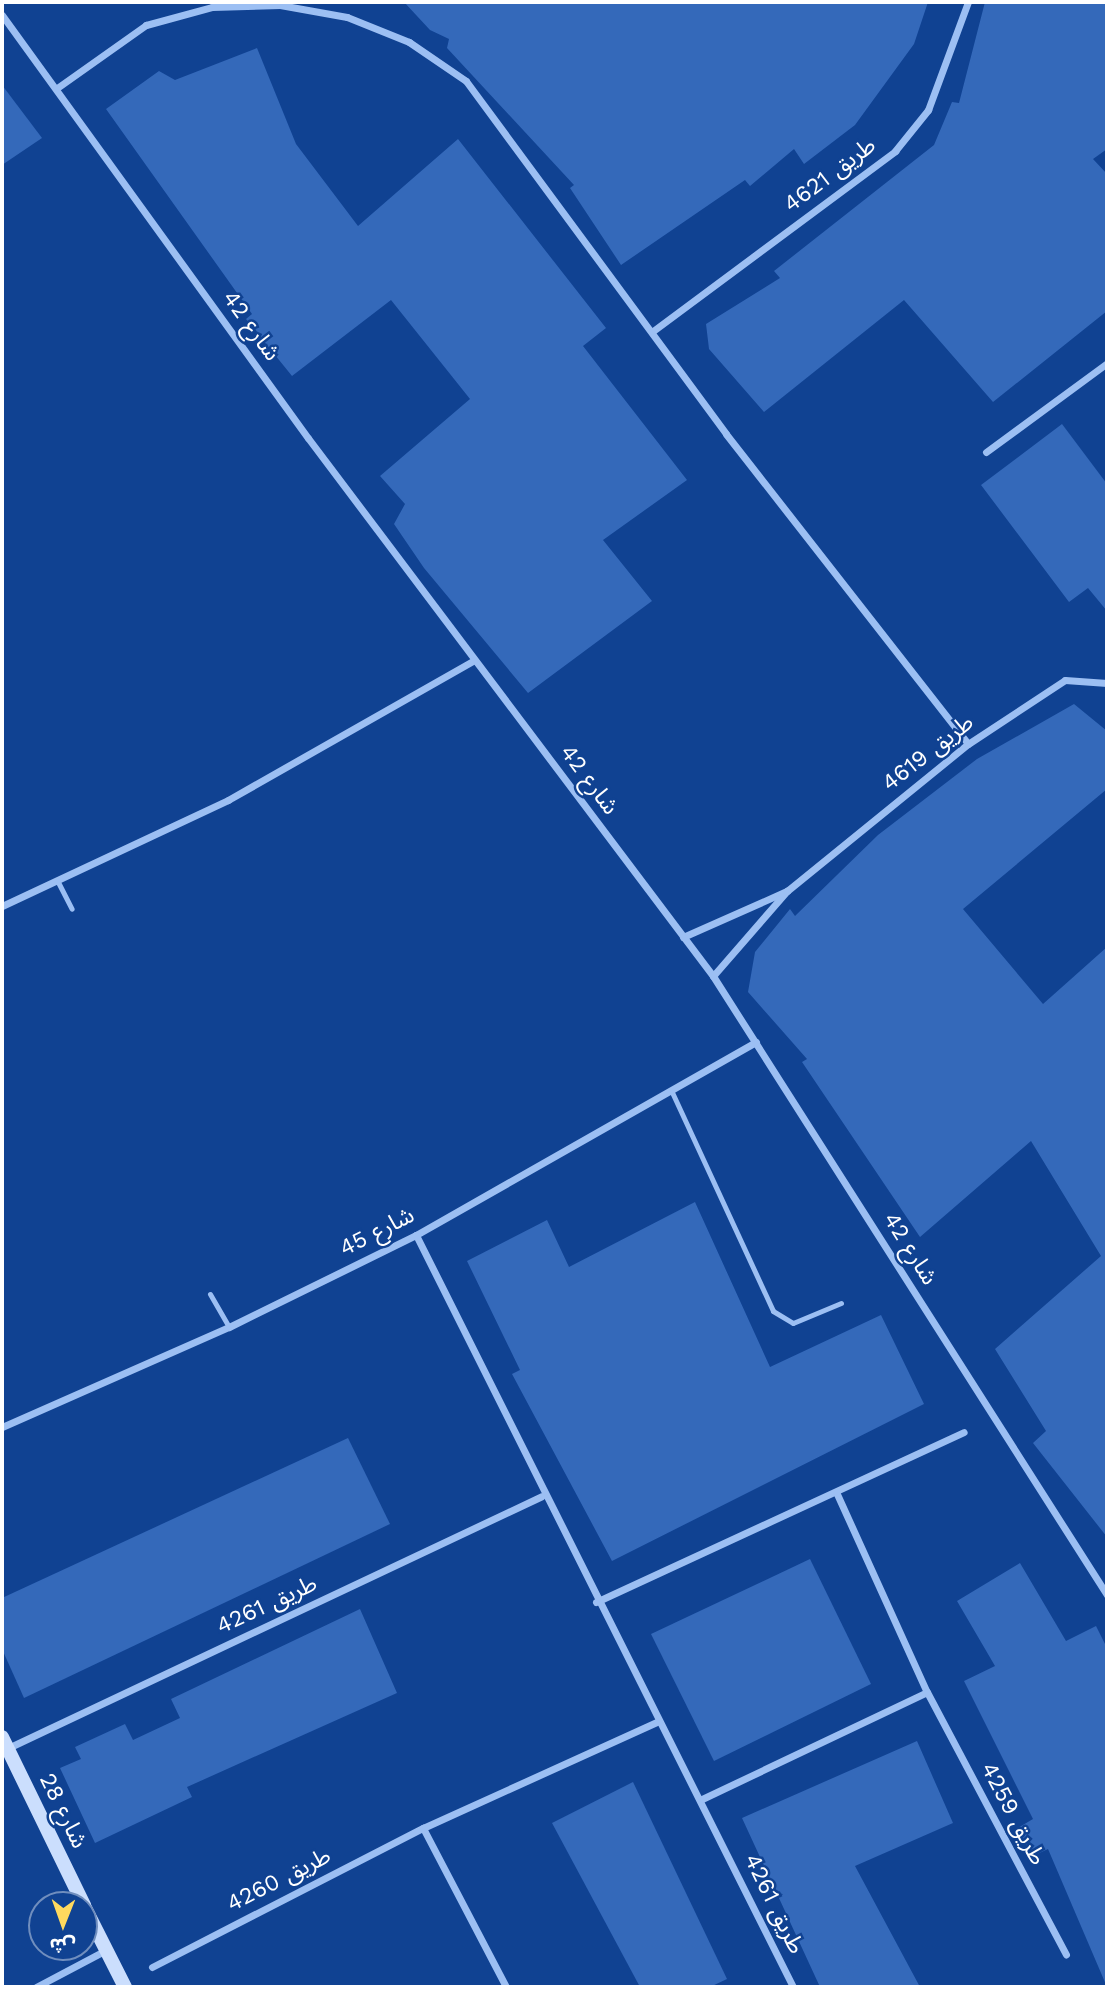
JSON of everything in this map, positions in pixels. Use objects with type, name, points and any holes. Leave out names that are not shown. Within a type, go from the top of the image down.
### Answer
[{"type":"street","name":"طريق 4621","points":[[653,331],[895,151],[928,110],[968,2]]},
{"type":"street","points":[[57,88],[146,25],[212,7],[280,5],[359,22],[410,43],[466,81],[968,744]]},
{"type":"street","name":"شارع 42","points":[[2,15],[474,660],[713,976],[1107,1595]]},
{"type":"street","points":[[986,452],[1107,363]]},
{"type":"street","points":[[2,906],[58,882],[288,769],[474,660]]},
{"type":"street","name":"طريق 4619","points":[[713,976],[787,891],[968,744],[1065,680],[1107,683]]},
{"type":"street","name":"طريق 4619","points":[[683,937],[787,891]]},
{"type":"street","name":"شارع 45","points":[[2,1427],[229,1327],[416,1235],[756,1042]]},
{"type":"street","points":[[416,1235],[542,1496],[659,1721]]},
{"type":"street","points":[[596,1602],[837,1494],[964,1432]]},
{"type":"street","name":"طريق 4259","points":[[837,1494],[927,1692],[1066,1954]]},
{"type":"street","name":"طريق 4261","points":[[4,1743],[542,1496]]},
{"type":"street","points":[[702,1799],[927,1692]]},
{"type":"street","name":"طريق 4261","points":[[659,1721],[702,1799],[793,1987]]},
{"type":"street","name":"طريق 4260","points":[[152,1967],[424,1828],[659,1721]]},
{"type":"street","name":"شارع 28","points":[[4,1743],[77,1891]]},
{"type":"street","points":[[424,1828],[506,1987]]},
{"type":"street","name":"شارع 28","points":[[98,1934],[125,1987]]},
{"type":"street","points":[[36,1987],[106,1950]]},
{"type":"lane","points":[[58,882],[72,909]]},
{"type":"lane","points":[[671,1090],[773,1311],[793,1323],[841,1303]]},
{"type":"lane","points":[[210,1294],[229,1327]]},
{"type":"building","points":[[404,2],[928,2],[914,44],[855,125],[804,164],[794,149],[750,186],[745,180],[621,265],[570,188],[574,185],[447,48],[449,39],[430,30]]},
{"type":"building","points":[[985,2],[1107,2],[1107,149],[1093,159],[1107,174],[1107,311],[993,402],[904,300],[764,412],[709,349],[706,324],[780,278],[774,271],[934,145],[952,102],[959,103]]},
{"type":"building","points":[[257,48],[296,144],[358,226],[458,139],[606,328],[583,346],[687,480],[603,540],[652,601],[528,693],[424,568],[394,524],[405,504],[380,476],[470,399],[391,300],[292,376],[246,319],[252,314],[106,109],[159,71],[175,80]]},
{"type":"building","points":[[2,85],[42,138],[2,165]]},
{"type":"building","points":[[1062,424],[1107,484],[1107,611],[1088,588],[1069,602],[981,485]]},
{"type":"building","points":[[1074,704],[1107,731],[1107,789],[963,909],[1043,1004],[1107,947],[1107,1537],[1033,1443],[1046,1431],[995,1349],[1101,1256],[1031,1141],[920,1237],[802,1062],[807,1059],[748,992],[755,952],[790,909],[795,916],[878,835],[977,759]]},
{"type":"building","points":[[695,1202],[770,1367],[881,1315],[924,1404],[612,1561],[512,1374],[520,1370],[467,1261],[547,1220],[569,1267]]},
{"type":"building","points":[[348,1438],[390,1524],[24,1698],[2,1649],[2,1598]]},
{"type":"building","points":[[810,1559],[871,1684],[714,1761],[651,1634]]},
{"type":"building","points":[[1020,1563],[1066,1641],[1096,1626],[1107,1648],[1107,1987],[1048,1849],[1033,1856],[1016,1829],[1033,1819],[964,1681],[995,1666],[957,1601]]},
{"type":"building","points":[[360,1609],[397,1693],[187,1787],[192,1797],[95,1843],[60,1768],[81,1759],[75,1747],[125,1724],[133,1740],[180,1718],[171,1699]]},
{"type":"building","points":[[917,1741],[953,1823],[855,1866],[920,1987],[820,1987],[742,1818]]},
{"type":"building","points":[[633,1782],[727,1979],[710,1987],[640,1987],[552,1823]]}]
